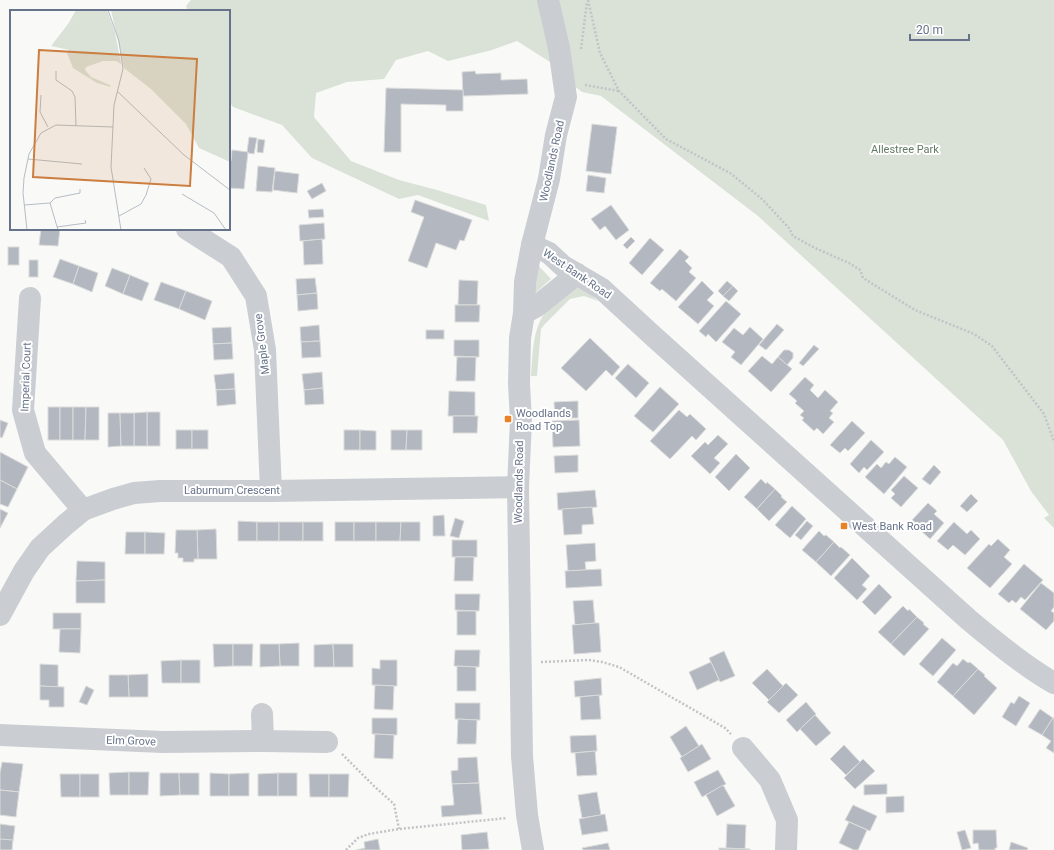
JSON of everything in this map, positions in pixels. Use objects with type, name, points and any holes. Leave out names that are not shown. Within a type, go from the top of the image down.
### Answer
[{"type":"street","name":"Woodlands Road","points":[[533,850],[527,815],[522,756],[518,487],[520,420],[519,384],[520,338],[524,313],[525,282],[532,245],[549,179],[556,135],[566,97],[559,48],[548,0]]},
{"type":"street","name":"Maple Grove","points":[[189,230],[232,257],[256,296],[265,350],[271,490]]},
{"type":"street","name":"West Bank Road","points":[[532,245],[549,253],[563,266],[602,289],[614,299],[969,620],[1003,648],[1054,683]]},
{"type":"street","points":[[524,313],[536,306],[577,274]]},
{"type":"street","name":"Imperial Court","points":[[30,298],[23,410],[35,453],[83,510]]},
{"type":"street","name":"Laburnum Crescent","points":[[0,615],[24,571],[40,548],[83,510],[113,499],[147,492],[167,491],[518,487]]},
{"type":"street","points":[[262,714],[263,741]]},
{"type":"street","name":"Elm Grove","points":[[0,735],[163,742],[327,742]]},
{"type":"street","points":[[743,748],[770,780],[787,820],[786,850]]},
{"type":"path","points":[[588,0],[600,53],[619,91],[666,139],[730,173],[762,199],[789,228],[793,236],[815,248],[849,262],[860,270],[864,278],[915,310],[974,334],[992,346],[1044,414],[1054,441]]},
{"type":"path","points":[[584,85],[619,91]]},
{"type":"path","points":[[521,662],[589,660],[619,667],[725,728],[743,748]]},
{"type":"path","points":[[327,742],[394,804],[399,829]]},
{"type":"path","points":[[346,850],[358,838],[369,834],[399,829],[527,815]]},
{"type":"green space","points":[[191,0],[541,0],[553,64],[517,41],[492,50],[448,61],[428,51],[396,60],[384,79],[347,82],[316,93],[314,117],[351,161],[399,180],[486,205],[489,221],[418,195],[399,199],[312,158],[282,125],[233,107],[230,102],[230,10],[188,10],[186,6]]},
{"type":"green space","name":"Allestree Park","points":[[559,0],[1054,0],[1054,528],[1044,518],[1049,515],[1031,491],[1003,440],[758,216],[601,96],[582,92],[573,85]]},
{"type":"green space","points":[[536,263],[551,279],[533,295]]},
{"type":"green space","points":[[576,287],[585,289],[598,301],[584,296],[570,299],[545,324],[541,329],[537,376],[531,376],[534,342],[538,325],[542,317],[553,304]]},
{"type":"building","points":[[475,71],[476,74],[501,73],[501,80],[527,79],[528,94],[463,96],[462,72]]},
{"type":"building","points":[[386,88],[463,90],[463,111],[446,111],[446,105],[401,104],[401,152],[384,152]]},
{"type":"building","points":[[592,124],[617,127],[611,174],[586,171]]},
{"type":"building","points":[[249,137],[257,138],[254,154],[247,152]]},
{"type":"building","points":[[258,139],[265,140],[263,153],[257,152]]},
{"type":"building","points":[[232,150],[248,152],[244,189],[230,188]]},
{"type":"building","points":[[258,166],[275,168],[272,192],[256,191]]},
{"type":"building","points":[[275,171],[299,174],[297,193],[273,190]]},
{"type":"building","points":[[588,175],[606,178],[604,193],[586,191]]},
{"type":"building","points":[[322,183],[326,191],[312,199],[307,191]]},
{"type":"building","points":[[415,200],[472,220],[464,241],[460,240],[456,250],[436,243],[427,268],[408,261],[424,217],[411,212]]},
{"type":"building","points":[[611,205],[629,230],[616,240],[605,226],[600,230],[591,219]]},
{"type":"building","points":[[323,209],[324,217],[309,218],[308,210]]},
{"type":"building","points":[[324,223],[325,239],[300,241],[299,225]]},
{"type":"building","points":[[41,230],[60,230],[58,246],[39,245]]},
{"type":"building","points":[[631,237],[635,241],[627,249],[623,245]]},
{"type":"building","points":[[650,238],[664,250],[642,275],[629,263]]},
{"type":"building","points":[[322,239],[323,264],[304,265],[303,241]]},
{"type":"building","points":[[8,247],[19,247],[19,265],[8,265]]},
{"type":"building","points":[[680,249],[689,257],[685,261],[692,268],[689,272],[696,278],[676,301],[662,289],[660,291],[650,283]]},
{"type":"building","points":[[60,259],[79,266],[73,284],[53,277]]},
{"type":"building","points":[[29,260],[38,260],[38,277],[29,277]]},
{"type":"building","points":[[79,266],[98,273],[92,292],[73,284]]},
{"type":"building","points":[[112,268],[130,275],[123,294],[105,286]]},
{"type":"building","points":[[130,275],[149,283],[142,301],[123,294]]},
{"type":"building","points":[[315,278],[317,293],[297,295],[296,279]]},
{"type":"building","points":[[459,280],[478,281],[477,305],[458,305]]},
{"type":"building","points":[[702,281],[714,293],[707,300],[714,306],[698,324],[678,307]]},
{"type":"building","points":[[727,281],[733,286],[723,296],[718,291]]},
{"type":"building","points":[[161,282],[186,291],[179,309],[154,300]]},
{"type":"building","points":[[733,286],[738,291],[729,301],[723,296]]},
{"type":"building","points":[[186,291],[212,301],[205,320],[179,309]]},
{"type":"building","points":[[317,293],[318,309],[298,311],[297,295]]},
{"type":"building","points":[[726,301],[741,314],[716,342],[708,334],[706,337],[699,331]]},
{"type":"building","points":[[455,305],[480,305],[479,322],[455,322]]},
{"type":"building","points":[[777,324],[784,330],[766,350],[759,345]]},
{"type":"building","points":[[319,325],[320,341],[301,342],[300,327]]},
{"type":"building","points":[[231,327],[232,343],[213,344],[212,328]]},
{"type":"building","points":[[750,327],[763,339],[741,365],[731,357],[735,352],[722,342],[734,328],[743,335]]},
{"type":"building","points":[[426,330],[444,330],[444,339],[426,339]]},
{"type":"building","points":[[590,338],[620,367],[612,376],[606,370],[586,391],[561,368]]},
{"type":"building","points":[[454,340],[479,340],[479,357],[454,356]]},
{"type":"building","points":[[320,341],[321,357],[302,358],[301,342]]},
{"type":"building","points":[[232,343],[233,359],[214,360],[213,344]]},
{"type":"building","points":[[814,345],[819,349],[803,366],[799,363]]},
{"type":"building","points":[[784,350],[789,350],[793,353],[793,358],[787,365],[778,357]]},
{"type":"building","points":[[762,356],[772,364],[778,357],[792,369],[771,392],[748,371]]},
{"type":"building","points":[[457,357],[476,357],[475,381],[456,381]]},
{"type":"building","points":[[628,364],[649,383],[636,398],[615,378]]},
{"type":"building","points":[[322,372],[323,388],[304,390],[302,374]]},
{"type":"building","points":[[234,373],[235,389],[216,390],[214,375]]},
{"type":"building","points":[[805,377],[814,385],[810,390],[818,398],[825,390],[838,402],[830,411],[833,413],[829,418],[834,422],[823,434],[817,428],[814,431],[802,420],[804,418],[800,415],[804,411],[795,403],[797,401],[789,394]]},
{"type":"building","points":[[660,387],[679,404],[653,432],[634,416]]},
{"type":"building","points":[[323,388],[324,404],[305,405],[304,390]]},
{"type":"building","points":[[235,389],[236,404],[217,406],[216,390]]},
{"type":"building","points":[[449,391],[475,392],[475,416],[448,416]]},
{"type":"building","points":[[578,401],[578,418],[555,418],[554,402]]},
{"type":"building","points":[[48,407],[60,407],[60,440],[48,440]]},
{"type":"building","points":[[60,407],[73,407],[73,440],[60,440]]},
{"type":"building","points":[[73,407],[86,407],[85,440],[73,440]]},
{"type":"building","points":[[86,407],[99,407],[99,440],[85,440]]},
{"type":"building","points":[[679,410],[687,417],[690,414],[706,429],[696,440],[692,436],[670,459],[650,441]]},
{"type":"building","points":[[147,412],[160,412],[160,446],[147,446]]},
{"type":"building","points":[[147,412],[147,446],[134,446],[134,413]]},
{"type":"building","points":[[108,413],[120,413],[121,446],[108,447]]},
{"type":"building","points":[[120,413],[134,413],[134,446],[121,446]]},
{"type":"building","points":[[453,416],[478,416],[477,433],[453,433]]},
{"type":"building","points":[[0,420],[8,423],[2,438],[0,437]]},
{"type":"building","points":[[579,420],[580,446],[553,447],[552,421]]},
{"type":"building","points":[[852,421],[865,433],[848,451],[845,448],[840,453],[830,445]]},
{"type":"building","points":[[176,430],[192,430],[192,449],[176,449]]},
{"type":"building","points":[[192,430],[208,430],[208,449],[192,449]]},
{"type":"building","points":[[344,430],[360,430],[360,450],[344,450]]},
{"type":"building","points":[[360,430],[376,431],[376,450],[360,450]]},
{"type":"building","points":[[391,430],[407,430],[406,450],[391,450]]},
{"type":"building","points":[[407,430],[422,430],[422,450],[406,450]]},
{"type":"building","points":[[718,435],[728,444],[714,458],[720,463],[710,474],[691,456],[705,442],[708,445]]},
{"type":"building","points":[[871,440],[884,452],[867,470],[864,467],[859,473],[850,464]]},
{"type":"building","points":[[0,452],[28,467],[17,489],[0,480]]},
{"type":"building","points":[[736,454],[750,468],[729,491],[715,477]]},
{"type":"building","points":[[578,455],[578,472],[555,473],[554,456]]},
{"type":"building","points":[[895,457],[907,467],[884,494],[865,477],[877,464],[881,468],[886,462],[889,464]]},
{"type":"building","points":[[934,465],[941,472],[930,485],[922,479]]},
{"type":"building","points":[[904,476],[918,488],[901,507],[891,498],[895,494],[891,490]]},
{"type":"building","points":[[761,479],[775,489],[757,509],[744,497]]},
{"type":"building","points":[[0,480],[17,489],[8,507],[0,504]]},
{"type":"building","points":[[775,489],[787,502],[769,521],[757,509]]},
{"type":"building","points":[[595,490],[597,507],[558,510],[557,493]]},
{"type":"building","points":[[971,494],[978,501],[967,512],[960,506]]},
{"type":"building","points":[[928,503],[937,511],[934,514],[944,523],[930,539],[912,520]]},
{"type":"building","points":[[792,506],[806,519],[790,538],[775,525]]},
{"type":"building","points":[[592,507],[594,524],[582,525],[582,534],[564,535],[562,509]]},
{"type":"building","points":[[0,509],[8,513],[0,528]]},
{"type":"building","points":[[444,515],[445,536],[433,536],[433,516]]},
{"type":"building","points":[[455,518],[464,521],[459,538],[450,536]]},
{"type":"building","points":[[238,521],[257,522],[257,541],[238,541]]},
{"type":"building","points":[[807,521],[813,526],[801,540],[795,535]]},
{"type":"building","points":[[257,522],[279,522],[279,541],[257,541]]},
{"type":"building","points":[[279,522],[303,522],[303,541],[279,541]]},
{"type":"building","points":[[303,522],[323,522],[323,541],[303,541]]},
{"type":"building","points":[[335,522],[354,522],[354,541],[335,541]]},
{"type":"building","points":[[354,522],[376,522],[376,541],[354,541]]},
{"type":"building","points":[[376,522],[401,522],[400,541],[376,541]]},
{"type":"building","points":[[401,522],[420,522],[420,541],[400,541]]},
{"type":"building","points":[[954,522],[967,534],[971,530],[980,539],[965,555],[953,545],[948,550],[937,541]]},
{"type":"building","points":[[216,529],[217,559],[198,559],[197,530]]},
{"type":"building","points":[[176,530],[197,530],[198,559],[194,559],[194,562],[183,562],[183,558],[178,558],[178,553],[175,553]]},
{"type":"building","points":[[819,531],[834,542],[816,562],[802,550]]},
{"type":"building","points":[[126,532],[145,532],[145,554],[125,554]]},
{"type":"building","points":[[145,532],[165,533],[164,554],[145,554]]},
{"type":"building","points":[[998,539],[1010,550],[1004,557],[1012,564],[990,588],[967,568],[989,544],[991,546]]},
{"type":"building","points":[[452,540],[477,540],[477,557],[452,557]]},
{"type":"building","points":[[834,542],[850,555],[831,576],[816,562]]},
{"type":"building","points":[[595,543],[596,561],[585,562],[586,570],[568,571],[566,545]]},
{"type":"building","points":[[455,557],[474,557],[473,581],[454,581]]},
{"type":"building","points":[[852,558],[870,576],[862,585],[867,589],[857,600],[834,578]]},
{"type":"building","points":[[77,561],[105,562],[105,580],[76,581]]},
{"type":"building","points":[[1024,564],[1043,580],[1025,600],[1021,597],[1016,603],[1012,600],[1009,603],[998,594]]},
{"type":"building","points":[[601,569],[602,586],[566,588],[565,571]]},
{"type":"building","points":[[105,580],[105,603],[76,603],[76,581]]},
{"type":"building","points":[[1041,583],[1054,593],[1054,607],[1051,611],[1054,613],[1054,621],[1046,630],[1020,609]]},
{"type":"building","points":[[879,584],[892,597],[875,615],[862,602]]},
{"type":"building","points":[[455,594],[480,594],[479,611],[455,610]]},
{"type":"building","points":[[593,600],[595,623],[575,625],[573,601]]},
{"type":"building","points":[[903,606],[908,611],[909,609],[917,617],[891,644],[878,632]]},
{"type":"building","points":[[457,611],[476,611],[476,635],[457,635]]},
{"type":"building","points":[[53,613],[81,613],[81,629],[53,629]]},
{"type":"building","points":[[917,617],[929,629],[904,656],[891,644]]},
{"type":"building","points":[[599,623],[601,652],[574,654],[572,625]]},
{"type":"building","points":[[60,629],[81,629],[80,653],[59,652]]},
{"type":"building","points":[[942,638],[956,650],[933,676],[919,664]]},
{"type":"building","points":[[299,643],[299,666],[280,666],[279,644]]},
{"type":"building","points":[[213,644],[233,644],[233,666],[214,667]]},
{"type":"building","points":[[233,644],[253,644],[252,666],[233,666]]},
{"type":"building","points":[[260,644],[279,644],[280,666],[260,667]]},
{"type":"building","points":[[333,644],[334,667],[314,667],[314,645]]},
{"type":"building","points":[[333,644],[353,644],[353,667],[334,667]]},
{"type":"building","points":[[455,650],[480,650],[479,667],[454,666]]},
{"type":"building","points":[[724,651],[735,676],[720,682],[709,658]]},
{"type":"building","points":[[963,659],[968,663],[970,662],[978,669],[953,696],[937,682],[953,663],[957,666]]},
{"type":"building","points":[[181,660],[181,683],[162,683],[161,661]]},
{"type":"building","points":[[181,660],[200,660],[200,683],[181,683]]},
{"type":"building","points":[[380,660],[397,660],[397,686],[372,685],[372,668],[380,669]]},
{"type":"building","points":[[711,662],[719,680],[697,690],[689,672]]},
{"type":"building","points":[[40,664],[58,665],[58,687],[40,686]]},
{"type":"building","points":[[457,666],[476,667],[476,691],[457,691]]},
{"type":"building","points":[[767,669],[783,686],[769,700],[752,683]]},
{"type":"building","points":[[978,669],[997,688],[974,715],[953,696]]},
{"type":"building","points":[[148,674],[148,697],[129,697],[128,675]]},
{"type":"building","points":[[109,675],[128,675],[129,697],[109,697]]},
{"type":"building","points":[[601,678],[602,695],[575,697],[574,681]]},
{"type":"building","points":[[786,683],[798,695],[779,713],[767,702]]},
{"type":"building","points":[[375,685],[394,686],[393,710],[374,709]]},
{"type":"building","points":[[40,686],[64,687],[64,707],[49,707],[49,700],[40,700]]},
{"type":"building","points":[[86,686],[94,690],[87,705],[79,702]]},
{"type":"building","points":[[599,695],[601,719],[581,720],[580,697]]},
{"type":"building","points":[[1019,696],[1030,703],[1016,726],[1002,717],[1011,702],[1014,704]]},
{"type":"building","points":[[806,702],[816,714],[797,732],[786,720]]},
{"type":"building","points":[[455,703],[480,703],[480,720],[455,719]]},
{"type":"building","points":[[1040,709],[1053,718],[1042,735],[1028,727]]},
{"type":"building","points":[[815,715],[831,733],[816,746],[800,729]]},
{"type":"building","points":[[372,718],[397,718],[397,735],[372,734]]},
{"type":"building","points":[[1053,718],[1054,753],[1046,748],[1051,741],[1042,735]]},
{"type":"building","points":[[458,719],[477,720],[476,744],[457,744]]},
{"type":"building","points":[[686,726],[699,746],[682,757],[670,737]]},
{"type":"building","points":[[375,734],[394,735],[393,759],[374,758]]},
{"type":"building","points":[[596,735],[597,751],[571,753],[570,736]]},
{"type":"building","points":[[702,744],[711,759],[688,772],[680,758]]},
{"type":"building","points":[[844,745],[860,762],[846,775],[830,759]]},
{"type":"building","points":[[595,751],[597,775],[577,776],[575,753]]},
{"type":"building","points":[[477,757],[479,783],[452,784],[451,771],[458,770],[458,758]]},
{"type":"building","points":[[863,759],[875,771],[855,789],[844,778]]},
{"type":"building","points":[[2,762],[23,764],[19,792],[0,790],[0,773]]},
{"type":"building","points":[[718,770],[726,784],[702,797],[694,782]]},
{"type":"building","points":[[129,772],[129,795],[110,795],[109,773]]},
{"type":"building","points":[[129,772],[149,772],[148,795],[129,795]]},
{"type":"building","points":[[160,773],[179,773],[180,795],[160,796]]},
{"type":"building","points":[[179,773],[199,773],[199,795],[180,795]]},
{"type":"building","points":[[210,773],[229,774],[229,796],[210,796]]},
{"type":"building","points":[[249,773],[249,796],[229,796],[229,774]]},
{"type":"building","points":[[278,773],[278,796],[258,796],[258,774]]},
{"type":"building","points":[[278,773],[297,773],[297,796],[278,796]]},
{"type":"building","points":[[60,774],[80,774],[80,797],[61,797]]},
{"type":"building","points":[[80,774],[99,774],[99,797],[80,797]]},
{"type":"building","points":[[309,774],[329,774],[329,797],[310,797]]},
{"type":"building","points":[[329,774],[349,774],[348,797],[329,797]]},
{"type":"building","points":[[479,783],[482,814],[442,817],[441,806],[454,805],[452,784]]},
{"type":"building","points":[[887,784],[887,794],[864,795],[864,785]]},
{"type":"building","points":[[723,785],[735,806],[717,816],[706,795]]},
{"type":"building","points":[[0,790],[19,792],[16,817],[0,815]]},
{"type":"building","points":[[597,792],[601,815],[582,818],[578,795]]},
{"type":"building","points":[[904,796],[904,812],[886,813],[886,797]]},
{"type":"building","points":[[853,805],[877,816],[870,831],[845,820]]},
{"type":"building","points":[[605,814],[608,831],[582,835],[579,819]]},
{"type":"building","points":[[849,822],[867,830],[858,850],[854,850],[839,843]]},
{"type":"building","points":[[0,824],[15,826],[13,841],[0,840]]},
{"type":"building","points":[[727,824],[746,825],[745,849],[726,848]]},
{"type":"building","points":[[965,830],[971,848],[962,850],[957,832]]},
{"type":"building","points":[[973,830],[996,830],[997,848],[995,848],[995,850],[979,850],[978,843],[973,844]]},
{"type":"building","points":[[487,832],[489,849],[462,850],[461,835]]},
{"type":"building","points":[[0,839],[13,840],[12,850],[0,850]]},
{"type":"building","points":[[378,839],[380,850],[356,850],[365,848],[364,842]]},
{"type":"building","points":[[1011,842],[1028,848],[1027,850],[1009,850]]},
{"type":"building","points":[[608,843],[610,850],[583,850],[582,848]]},
{"type":"building","points":[[719,848],[750,849],[750,850],[719,850]]},
{"type":"place","name":"Woodlands Road Top","points":[[508,419]]},
{"type":"place","name":"West Bank Road","points":[[844,526]]}]
